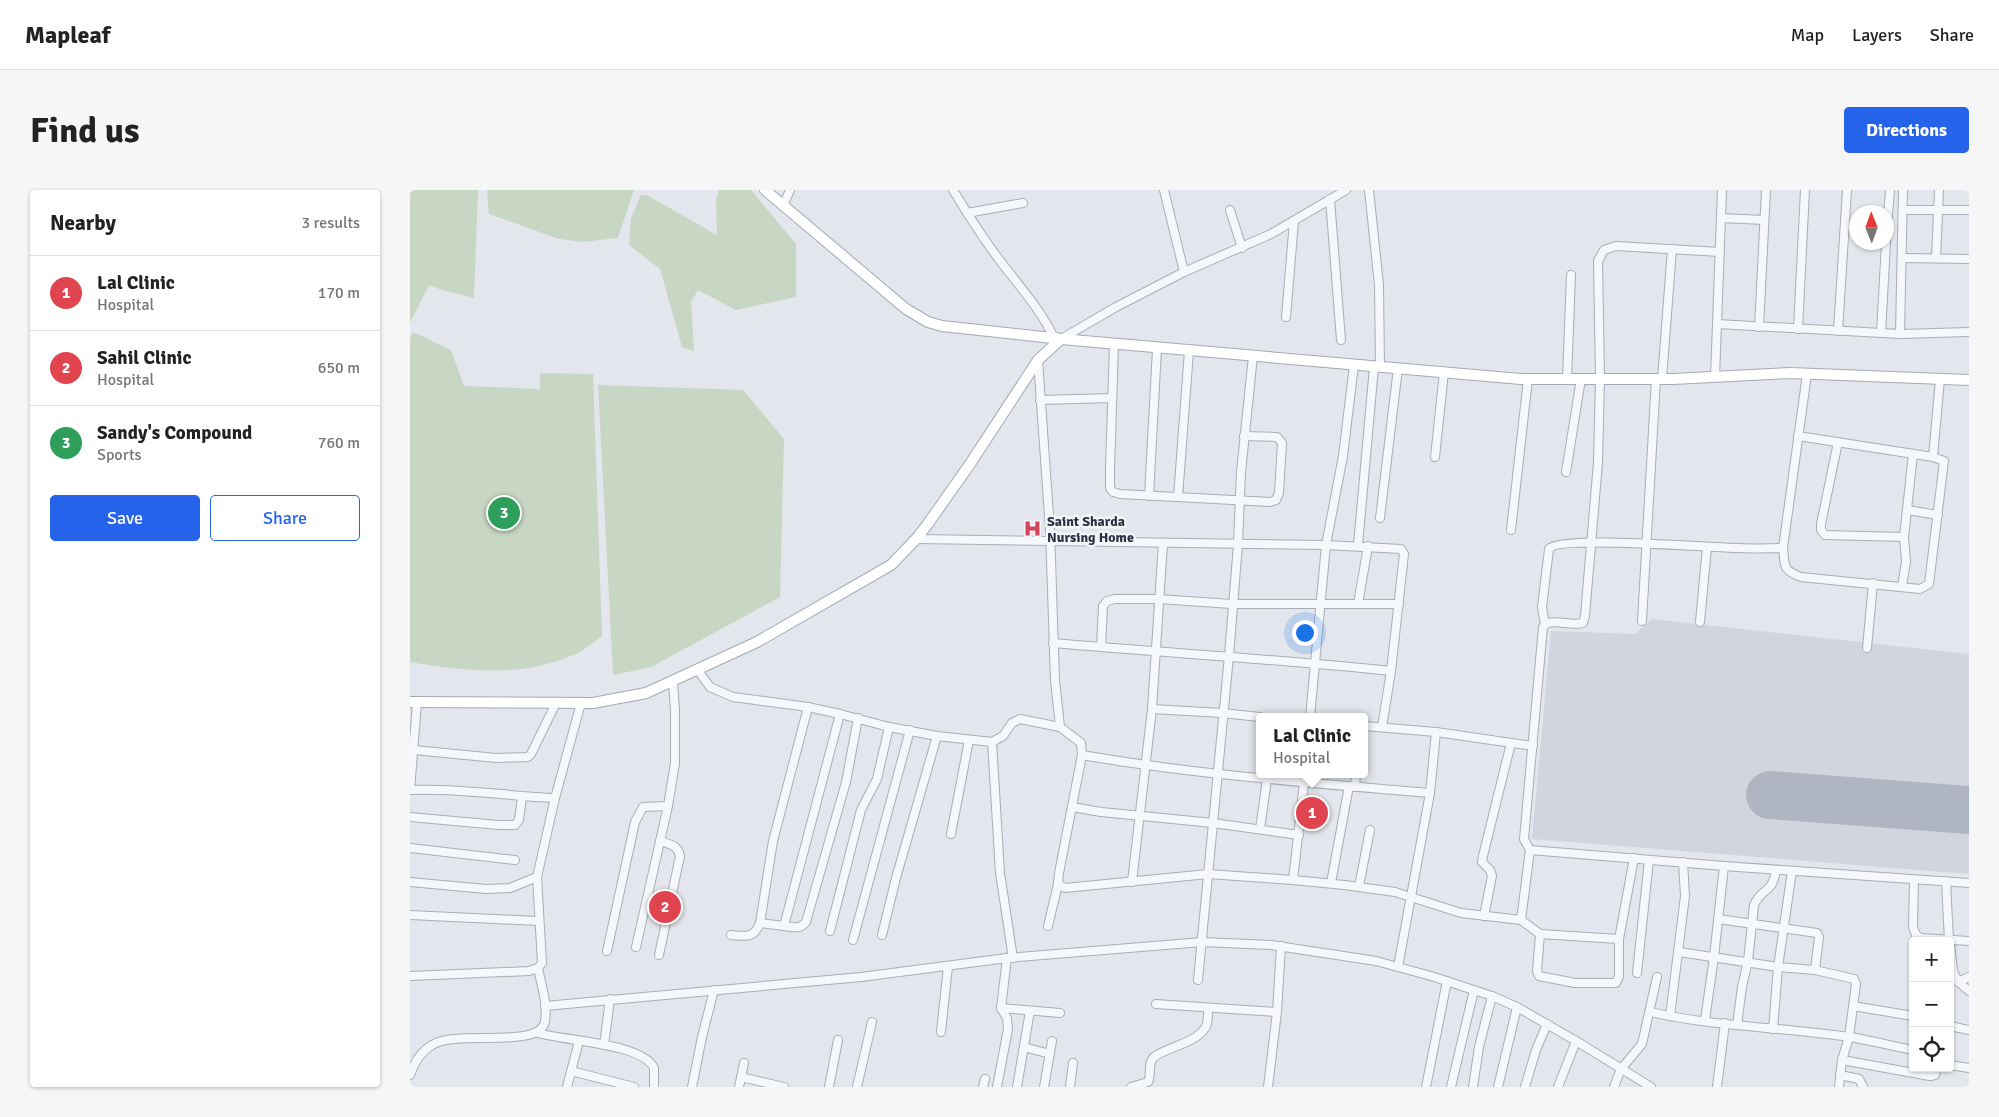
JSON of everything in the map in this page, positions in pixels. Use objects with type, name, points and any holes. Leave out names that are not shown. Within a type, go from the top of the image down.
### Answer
[{"type":"main road","points":[[765,190],[906,309],[928,322],[1058,339],[1157,349],[1528,379],[1715,378],[1807,374],[1969,380]]},
{"type":"main road","points":[[414,702],[593,703],[646,693],[757,642],[891,565],[916,539],[970,464],[1038,360],[1058,339]]},
{"type":"street","points":[[783,206],[790,190]]},
{"type":"street","points":[[953,190],[998,258],[1035,304],[1058,339],[1062,333],[1075,331],[1116,306],[1184,272],[1271,234],[1346,190]]},
{"type":"street","points":[[1164,190],[1184,272]]},
{"type":"street","points":[[1358,545],[1377,367],[1379,284],[1369,190]]},
{"type":"street","points":[[1715,378],[1722,190]]},
{"type":"street","points":[[1759,326],[1766,190]]},
{"type":"street","points":[[1798,328],[1805,190]]},
{"type":"street","points":[[1838,330],[1847,190]]},
{"type":"street","points":[[1889,205],[1890,190]]},
{"type":"street","points":[[1900,334],[1903,190]]},
{"type":"street","points":[[1936,258],[1938,190]]},
{"type":"street","points":[[1330,200],[1341,340]]},
{"type":"street","points":[[967,213],[1023,203]]},
{"type":"street","points":[[1230,210],[1242,248]]},
{"type":"street","points":[[1903,210],[1969,210]]},
{"type":"street","points":[[1721,218],[1764,220]]},
{"type":"street","points":[[1286,317],[1294,221]]},
{"type":"street","points":[[1545,625],[1547,622],[1553,621],[1582,623],[1585,616],[1598,462],[1600,379],[1598,261],[1604,250],[1616,246],[1720,252]]},
{"type":"street","points":[[1642,621],[1659,379],[1672,249]]},
{"type":"street","points":[[1881,333],[1886,250]]},
{"type":"street","points":[[1902,258],[1969,259]]},
{"type":"street","points":[[1567,379],[1571,275]]},
{"type":"street","points":[[1717,324],[1900,334],[1969,332]]},
{"type":"street","points":[[1114,344],[1110,488],[1113,492],[1148,496],[1270,502],[1276,500],[1279,493],[1282,443],[1277,437],[1244,436]]},
{"type":"street","points":[[1148,496],[1157,349]]},
{"type":"street","points":[[1178,497],[1189,351]]},
{"type":"street","points":[[1198,980],[1222,713],[1229,656],[1238,544],[1238,500],[1253,356]]},
{"type":"street","points":[[1038,360],[1050,541],[1053,644],[1060,727]]},
{"type":"street","points":[[1310,713],[1326,544],[1343,456],[1354,365]]},
{"type":"street","points":[[1380,518],[1398,368]]},
{"type":"street","points":[[1435,457],[1444,372]]},
{"type":"street","points":[[1798,436],[1933,457],[1944,461],[1929,584],[1920,589],[1801,577],[1789,572],[1785,566],[1783,548],[1798,436],[1807,374]]},
{"type":"street","points":[[1511,530],[1528,379]]},
{"type":"street","points":[[1566,472],[1581,379]]},
{"type":"street","points":[[1933,457],[1940,379]]},
{"type":"street","points":[[1040,400],[1112,398]]},
{"type":"street","points":[[1838,442],[1821,530],[1825,534],[1904,537]]},
{"type":"street","points":[[1902,586],[1906,562],[1904,537],[1913,454]]},
{"type":"street","points":[[1908,510],[1938,515]]},
{"type":"street","points":[[916,539],[1326,544],[1395,547],[1401,549],[1404,554],[1399,604],[1382,727]]},
{"type":"street","points":[[1521,920],[1530,850],[1524,840],[1545,625],[1542,607],[1550,547],[1592,542],[1783,548]]},
{"type":"street","points":[[1132,882],[1152,710],[1163,543]]},
{"type":"street","points":[[1358,604],[1368,546]]},
{"type":"street","points":[[1700,622],[1707,547]]},
{"type":"street","points":[[1867,648],[1873,583]]},
{"type":"street","points":[[1101,648],[1103,611],[1106,601],[1114,599],[1158,599],[1232,604],[1399,604]]},
{"type":"street","points":[[1053,644],[1229,656],[1391,671]]},
{"type":"street","points":[[697,669],[710,688],[733,697],[808,707],[889,727],[937,736],[992,742],[1003,736],[1012,723],[1020,719],[1060,727],[1081,743],[1082,754],[1058,884],[1048,926]]},
{"type":"street","points":[[636,947],[668,806],[675,755],[673,682]]},
{"type":"street","points":[[414,702],[414,750],[410,790],[442,789],[522,797],[555,798]]},
{"type":"street","points":[[414,750],[496,758],[528,756],[531,754],[556,703]]},
{"type":"street","points":[[410,1075],[423,1052],[432,1044],[441,1040],[476,1037],[524,1037],[538,1033],[543,1028],[545,1006],[538,968],[542,960],[538,921],[537,877],[555,798],[580,704]]},
{"type":"street","points":[[730,935],[752,934],[757,930],[760,923],[773,842],[808,707]]},
{"type":"street","points":[[1152,710],[1256,717]]},
{"type":"street","points":[[784,926],[840,714]]},
{"type":"street","points":[[760,923],[798,928],[802,927],[806,922],[846,782],[858,718]]},
{"type":"street","points":[[1368,726],[1436,732],[1533,746]]},
{"type":"street","points":[[830,931],[862,810],[878,779],[889,727]]},
{"type":"street","points":[[853,940],[910,730]]},
{"type":"street","points":[[1398,967],[1430,793],[1436,732]]},
{"type":"street","points":[[882,934],[937,736]]},
{"type":"street","points":[[951,834],[969,740]]},
{"type":"street","points":[[992,742],[1000,873],[1010,958],[1001,1008],[1007,1018],[1008,1029],[997,1087]]},
{"type":"street","points":[[1484,916],[1492,876],[1490,870],[1482,862],[1511,743]]},
{"type":"street","points":[[1082,754],[1146,766],[1256,778]]},
{"type":"street","points":[[1257,778],[1305,778],[1352,787],[1430,793]]},
{"type":"street","points":[[1293,880],[1305,778]]},
{"type":"street","points":[[1331,883],[1355,778]]},
{"type":"street","points":[[1260,829],[1267,779]]},
{"type":"street","points":[[410,817],[516,825],[519,820],[522,797]]},
{"type":"street","points":[[607,951],[635,822],[643,807],[668,806]]},
{"type":"street","points":[[1072,807],[1102,812],[1213,822],[1299,835]]},
{"type":"street","points":[[1359,886],[1370,830]]},
{"type":"street","points":[[660,841],[675,846],[680,856],[660,954]]},
{"type":"street","points":[[410,848],[515,860]]},
{"type":"street","points":[[1530,850],[1776,870],[1969,883]]},
{"type":"street","points":[[1540,934],[1538,975],[1575,983],[1616,983],[1619,976],[1619,939],[1634,858]]},
{"type":"street","points":[[1637,973],[1649,860]]},
{"type":"street","points":[[1670,1016],[1686,896],[1683,862]]},
{"type":"street","points":[[1705,1020],[1724,866]]},
{"type":"street","points":[[1737,1025],[1756,899],[1773,885],[1776,870]]},
{"type":"street","points":[[1772,1029],[1778,967],[1792,871]]},
{"type":"street","points":[[1058,884],[1065,888],[1073,888],[1208,874],[1331,883],[1412,896],[1461,913],[1521,920],[1540,934],[1619,939]]},
{"type":"street","points":[[410,882],[494,889],[510,888],[537,877]]},
{"type":"street","points":[[1914,880],[1913,927],[1917,937]]},
{"type":"street","points":[[1946,881],[1949,937]]},
{"type":"street","points":[[410,915],[538,921]]},
{"type":"street","points":[[1718,920],[1815,932],[1818,934],[1815,970]]},
{"type":"street","points":[[1954,942],[1969,941]]},
{"type":"street","points":[[545,1006],[853,978],[1010,958],[1202,942],[1281,946],[1376,961],[1492,996],[1517,1007],[1547,1024],[1650,1087]]},
{"type":"street","points":[[1268,1087],[1278,1012],[1281,946]]},
{"type":"street","points":[[1679,952],[1778,967],[1815,970],[1854,979],[1856,984],[1849,1037],[1842,1060],[1839,1087]]},
{"type":"street","points":[[941,1032],[948,966]]},
{"type":"street","points":[[410,976],[529,971],[538,968]]},
{"type":"street","points":[[1954,976],[1969,991]]},
{"type":"street","points":[[1614,1087],[1621,1068],[1642,1044],[1657,977]]},
{"type":"street","points":[[1958,982],[1969,977]]},
{"type":"street","points":[[1426,1087],[1447,981]]},
{"type":"street","points":[[692,1087],[714,990]]},
{"type":"street","points":[[1451,1087],[1474,990]]},
{"type":"street","points":[[1473,1087],[1479,1047],[1492,996]]},
{"type":"street","points":[[604,1045],[610,999]]},
{"type":"street","points":[[1156,1004],[1278,1012]]},
{"type":"street","points":[[1853,1006],[1909,1015]]},
{"type":"street","points":[[1498,1087],[1517,1007]]},
{"type":"street","points":[[1001,1008],[1060,1013]]},
{"type":"street","points":[[1131,1087],[1150,1080],[1150,1062],[1154,1056],[1184,1043],[1204,1029],[1207,1022],[1208,1008]]},
{"type":"street","points":[[1017,1087],[1030,1010]]},
{"type":"street","points":[[1650,1012],[1737,1025],[1849,1037],[1909,1049]]},
{"type":"street","points":[[857,1087],[872,1022]]},
{"type":"street","points":[[1717,1087],[1725,1023]]},
{"type":"street","points":[[1525,1087],[1536,1050],[1547,1024]]},
{"type":"street","points":[[1954,1027],[1969,1030]]},
{"type":"street","points":[[538,1033],[604,1045],[646,1057],[654,1068],[654,1087]]},
{"type":"street","points":[[829,1087],[838,1040]]},
{"type":"street","points":[[567,1087],[579,1041]]},
{"type":"street","points":[[1044,1087],[1052,1041]]},
{"type":"street","points":[[1558,1087],[1576,1041]]},
{"type":"street","points":[[1024,1047],[1050,1054]]},
{"type":"street","points":[[1842,1060],[1930,1076],[1936,1072]]},
{"type":"street","points":[[739,1087],[744,1063]]},
{"type":"street","points":[[1070,1087],[1073,1063]]},
{"type":"street","points":[[1954,1066],[1969,1068]]},
{"type":"street","points":[[571,1071],[609,1084],[634,1087]]},
{"type":"street","points":[[1840,1074],[1859,1079],[1863,1087]]},
{"type":"street","points":[[741,1077],[784,1087]]},
{"type":"shaded area","points":[[1652,619],[1969,654],[1969,874],[1532,839],[1551,631],[1635,634]]},
{"type":"green space","points":[[410,190],[478,190],[474,298],[429,285],[410,323]]},
{"type":"green space","points":[[487,190],[634,190],[618,238],[583,242],[559,239],[489,214]]},
{"type":"green space","points":[[719,190],[751,190],[796,244],[796,297],[736,310],[698,290],[691,302],[694,351],[682,347],[660,269],[629,245],[631,218],[641,195],[647,195],[717,235],[716,200]]},
{"type":"green space","points":[[413,332],[451,350],[464,386],[540,389],[540,373],[593,374],[602,636],[585,649],[554,662],[513,670],[472,670],[410,662],[410,339]]},
{"type":"green space","points":[[598,385],[743,390],[784,439],[780,597],[651,667],[613,675]]},
{"type":"runway","points":[[1770,795],[1969,810]]},
{"type":"place","name":"Sandy's Compound","points":[[504,513]]},
{"type":"place","name":"Saint Sharda Nursing Home","points":[[1033,529]]},
{"type":"place","name":"Lal Clinic","points":[[1312,813]]},
{"type":"place","name":"Sahil Clinic","points":[[665,907]]}]
